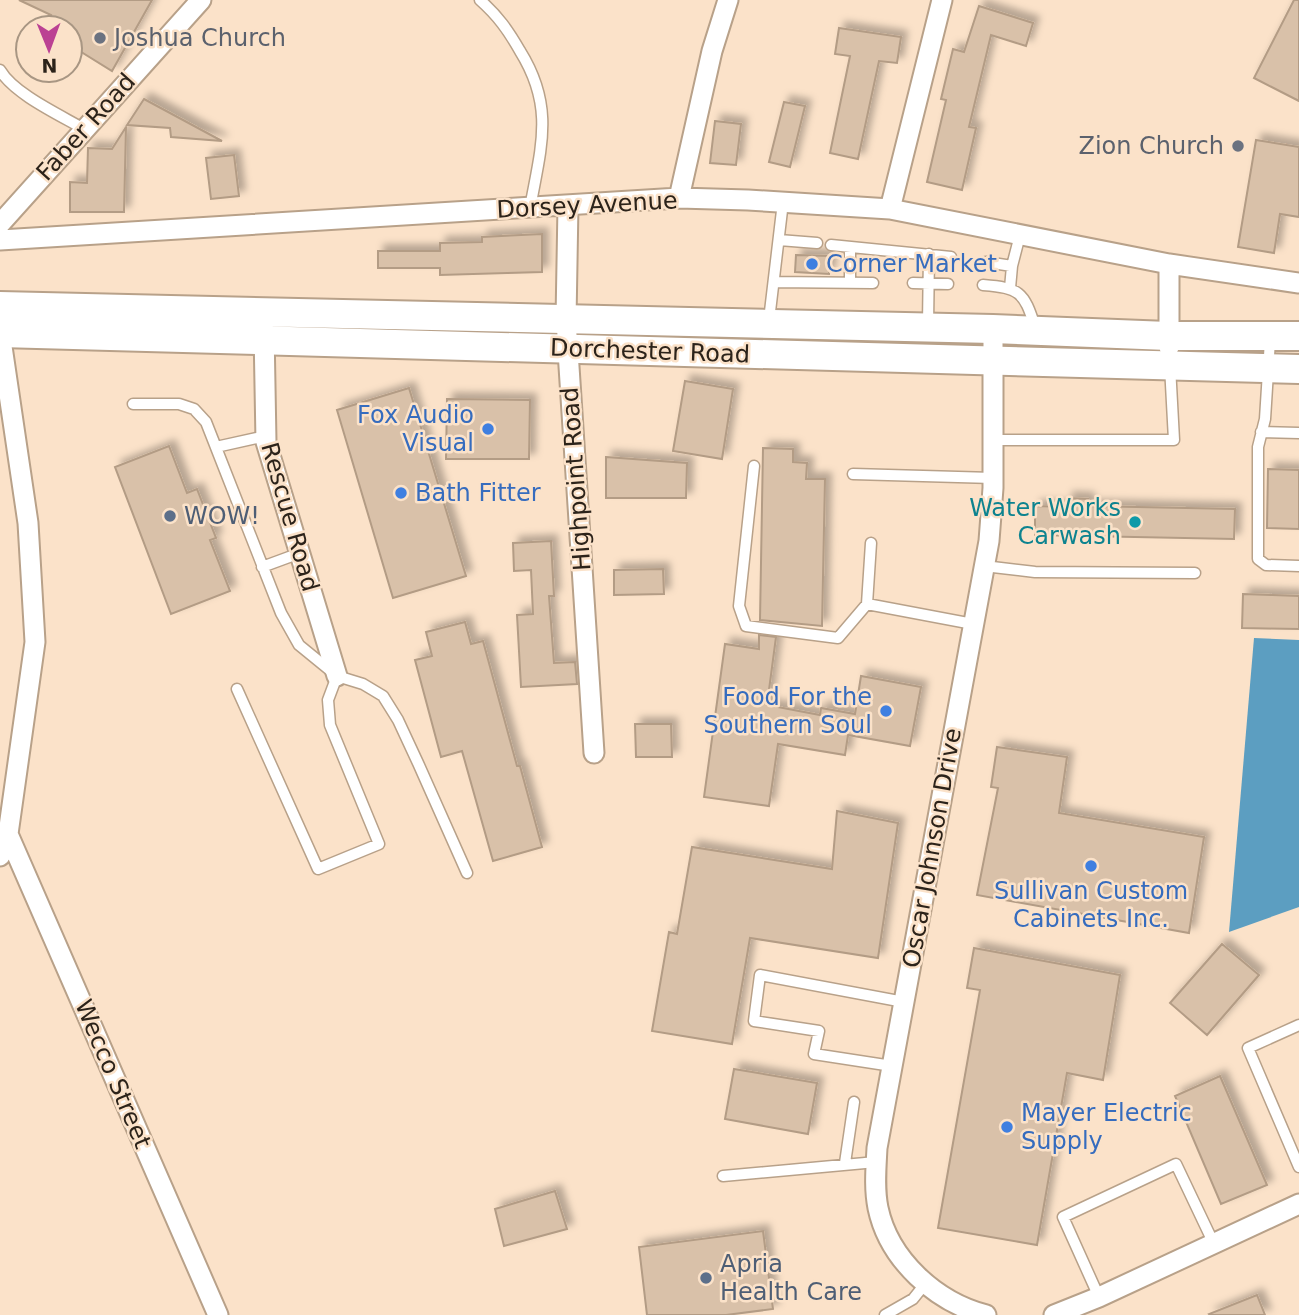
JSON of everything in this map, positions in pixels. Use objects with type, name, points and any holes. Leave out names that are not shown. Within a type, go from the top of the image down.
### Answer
[{"type":"main road","name":"Dorchester Road","points":[[0,306],[928,327],[1168,336],[1299,336]]},
{"type":"main road","name":"Dorchester Road","points":[[0,333],[1299,369]]},
{"type":"street","name":"Faber Road","points":[[2,217],[201,0]]},
{"type":"street","points":[[679,198],[712,51],[728,0]]},
{"type":"street","points":[[890,209],[942,0]]},
{"type":"street","name":"Dorsey Avenue","points":[[0,240],[679,198],[890,209],[1169,264],[1299,283]]},
{"type":"street","name":"Highpoint Road","points":[[568,205],[567,348],[594,752]]},
{"type":"street","points":[[1169,264],[1170,365]]},
{"type":"street","name":"Rescue Road","points":[[264,312],[265,436],[337,676]]},
{"type":"street","name":"Oscar Johnson Drive","points":[[986,1315],[967,1310],[925,1284],[899,1254],[883,1225],[876,1191],[876,1161],[989,541],[993,478],[993,329]]},
{"type":"street","points":[[0,333],[5,398],[28,523],[35,642],[8,834],[0,856]]},
{"type":"street","name":"Wecco Street","points":[[8,834],[218,1315]]},
{"type":"street","points":[[1065,1313],[1299,1205]]},
{"type":"lane","points":[[480,0],[501,20],[532,70],[538,86],[543,121],[530,208]]},
{"type":"lane","points":[[0,70],[4,77],[26,94],[84,129]]},
{"type":"lane","points":[[769,324],[783,202]]},
{"type":"lane","points":[[1010,288],[1012,266],[1020,235]]},
{"type":"lane","points":[[779,240],[817,243]]},
{"type":"lane","points":[[831,245],[951,257]]},
{"type":"lane","points":[[850,247],[850,283]]},
{"type":"lane","points":[[928,327],[929,254]]},
{"type":"lane","points":[[986,262],[1012,266]]},
{"type":"lane","points":[[774,282],[873,283]]},
{"type":"lane","points":[[913,283],[948,284]]},
{"type":"lane","points":[[983,285],[1010,288],[1027,302],[1036,331]]},
{"type":"lane","points":[[1270,336],[1269,368],[1258,447],[1258,559],[1266,565],[1299,566]]},
{"type":"lane","points":[[993,440],[1174,440],[1170,365]]},
{"type":"lane","points":[[133,404],[179,404],[194,409],[206,422],[281,613],[299,645],[337,676],[363,684],[383,696],[398,720],[467,873]]},
{"type":"lane","points":[[1261,432],[1299,433]]},
{"type":"lane","points":[[216,447],[265,436]]},
{"type":"lane","points":[[754,466],[739,606],[746,626],[838,638],[867,604],[871,542]]},
{"type":"lane","points":[[853,474],[993,478]]},
{"type":"lane","points":[[262,567],[300,552]]},
{"type":"lane","points":[[984,566],[1035,572],[1195,573]]},
{"type":"lane","points":[[867,604],[973,624]]},
{"type":"lane","points":[[237,690],[318,869],[379,844],[330,725],[328,701],[337,676]]},
{"type":"lane","points":[[892,1066],[814,1054],[818,1031],[754,1021],[760,975],[904,1002]]},
{"type":"lane","points":[[1299,1025],[1248,1048],[1299,1167]]},
{"type":"lane","points":[[845,1163],[854,1102]]},
{"type":"lane","points":[[723,1176],[876,1161]]},
{"type":"lane","points":[[1099,1297],[1063,1217],[1176,1164],[1214,1244]]},
{"type":"lane","points":[[885,1315],[912,1298],[925,1284]]},
{"type":"water","points":[[1254,638],[1299,640],[1299,907],[1229,932]]},
{"type":"building","name":"Joshua Church","points":[[19,0],[152,0],[112,71],[84,54],[84,14],[49,14]]},
{"type":"building","points":[[1294,0],[1299,0],[1299,101],[1254,78]]},
{"type":"building","points":[[979,6],[1033,23],[1026,46],[991,35],[969,127],[976,128],[962,190],[927,182],[946,100],[941,99],[953,49],[964,52]]},
{"type":"building","points":[[839,28],[901,37],[897,63],[879,61],[858,159],[830,153],[850,56],[835,54]]},
{"type":"building","points":[[144,99],[222,141],[171,137],[170,128],[127,125]]},
{"type":"building","points":[[784,102],[805,106],[790,167],[769,162]]},
{"type":"building","points":[[715,121],[741,124],[736,165],[710,163]]},
{"type":"building","points":[[126,127],[124,212],[70,212],[70,182],[87,183],[88,148],[112,149]]},
{"type":"building","points":[[1256,140],[1299,147],[1299,217],[1280,214],[1274,253],[1238,247]]},
{"type":"building","points":[[234,155],[239,196],[211,199],[206,158]]},
{"type":"building","points":[[542,234],[542,272],[440,275],[440,268],[378,268],[378,251],[440,251],[440,243],[482,242],[482,237]]},
{"type":"building","name":"Corner Market","points":[[796,255],[830,256],[829,274],[795,272]]},
{"type":"building","points":[[685,381],[733,389],[722,459],[673,451]]},
{"type":"building","name":"Bath Fitter","points":[[409,388],[466,576],[393,598],[337,410]]},
{"type":"building","name":"Fox Audio Visual","points":[[447,399],[530,400],[529,459],[446,459]]},
{"type":"building","name":"WOW!","points":[[169,446],[187,493],[197,489],[216,538],[210,540],[230,591],[171,614],[115,467]]},
{"type":"building","points":[[763,448],[793,449],[793,462],[807,463],[806,479],[825,479],[822,626],[760,620]]},
{"type":"building","points":[[606,457],[687,463],[686,498],[606,498]]},
{"type":"building","points":[[1268,469],[1299,470],[1299,529],[1267,528]]},
{"type":"building","name":"Water Works Carwash","points":[[1067,498],[1088,499],[1088,506],[1235,509],[1234,539],[1035,535],[1035,506],[1067,507]]},
{"type":"building","points":[[551,541],[554,596],[549,596],[554,663],[575,662],[577,684],[521,687],[517,615],[533,614],[531,570],[514,571],[513,543]]},
{"type":"building","points":[[663,569],[664,594],[614,595],[614,570]]},
{"type":"building","points":[[1243,594],[1299,596],[1299,629],[1242,628]]},
{"type":"building","points":[[465,622],[471,644],[483,641],[542,847],[493,861],[462,751],[441,757],[415,660],[432,656],[426,632]]},
{"type":"building","points":[[759,635],[776,637],[767,705],[820,715],[821,708],[855,714],[861,676],[921,687],[910,746],[848,735],[845,755],[778,744],[769,806],[704,797],[725,644],[759,649]]},
{"type":"building","points":[[635,724],[671,724],[672,757],[636,757]]},
{"type":"building","name":"Sullivan Custom Cabinets Inc.","points":[[997,747],[1067,757],[1059,813],[1204,837],[1189,933],[977,895],[998,788],[991,787]]},
{"type":"building","points":[[837,811],[898,823],[878,958],[750,938],[732,1044],[652,1031],[669,932],[677,934],[692,847],[832,869]]},
{"type":"building","points":[[1222,944],[1259,975],[1207,1035],[1170,1003]]},
{"type":"building","name":"Mayer Electric Supply","points":[[974,948],[1120,975],[1103,1080],[1067,1073],[1037,1245],[938,1228],[980,990],[967,988]]},
{"type":"building","points":[[734,1069],[817,1083],[808,1134],[725,1119]]},
{"type":"building","points":[[1220,1076],[1267,1185],[1221,1204],[1175,1096]]},
{"type":"building","points":[[555,1191],[567,1229],[504,1246],[495,1209]]},
{"type":"building","name":"Apria Health Care","points":[[763,1231],[773,1309],[726,1315],[647,1315],[639,1247]]},
{"type":"building","points":[[1257,1295],[1265,1315],[1209,1314]]},
{"type":"place","name":"Joshua Church","points":[[100,38]]},
{"type":"place","name":"Zion Church","points":[[1238,146]]},
{"type":"place","name":"Corner Market","points":[[812,264]]},
{"type":"place","name":"Fox Audio Visual","points":[[488,429]]},
{"type":"place","name":"Bath Fitter","points":[[401,493]]},
{"type":"place","name":"WOW!","points":[[170,516]]},
{"type":"place","name":"Water Works Carwash","points":[[1135,522]]},
{"type":"place","name":"Food For the Southern Soul","points":[[886,711]]},
{"type":"place","name":"Sullivan Custom Cabinets Inc.","points":[[1091,866]]},
{"type":"place","name":"Mayer Electric Supply","points":[[1007,1127]]},
{"type":"place","name":"Apria Health Care","points":[[706,1278]]}]
